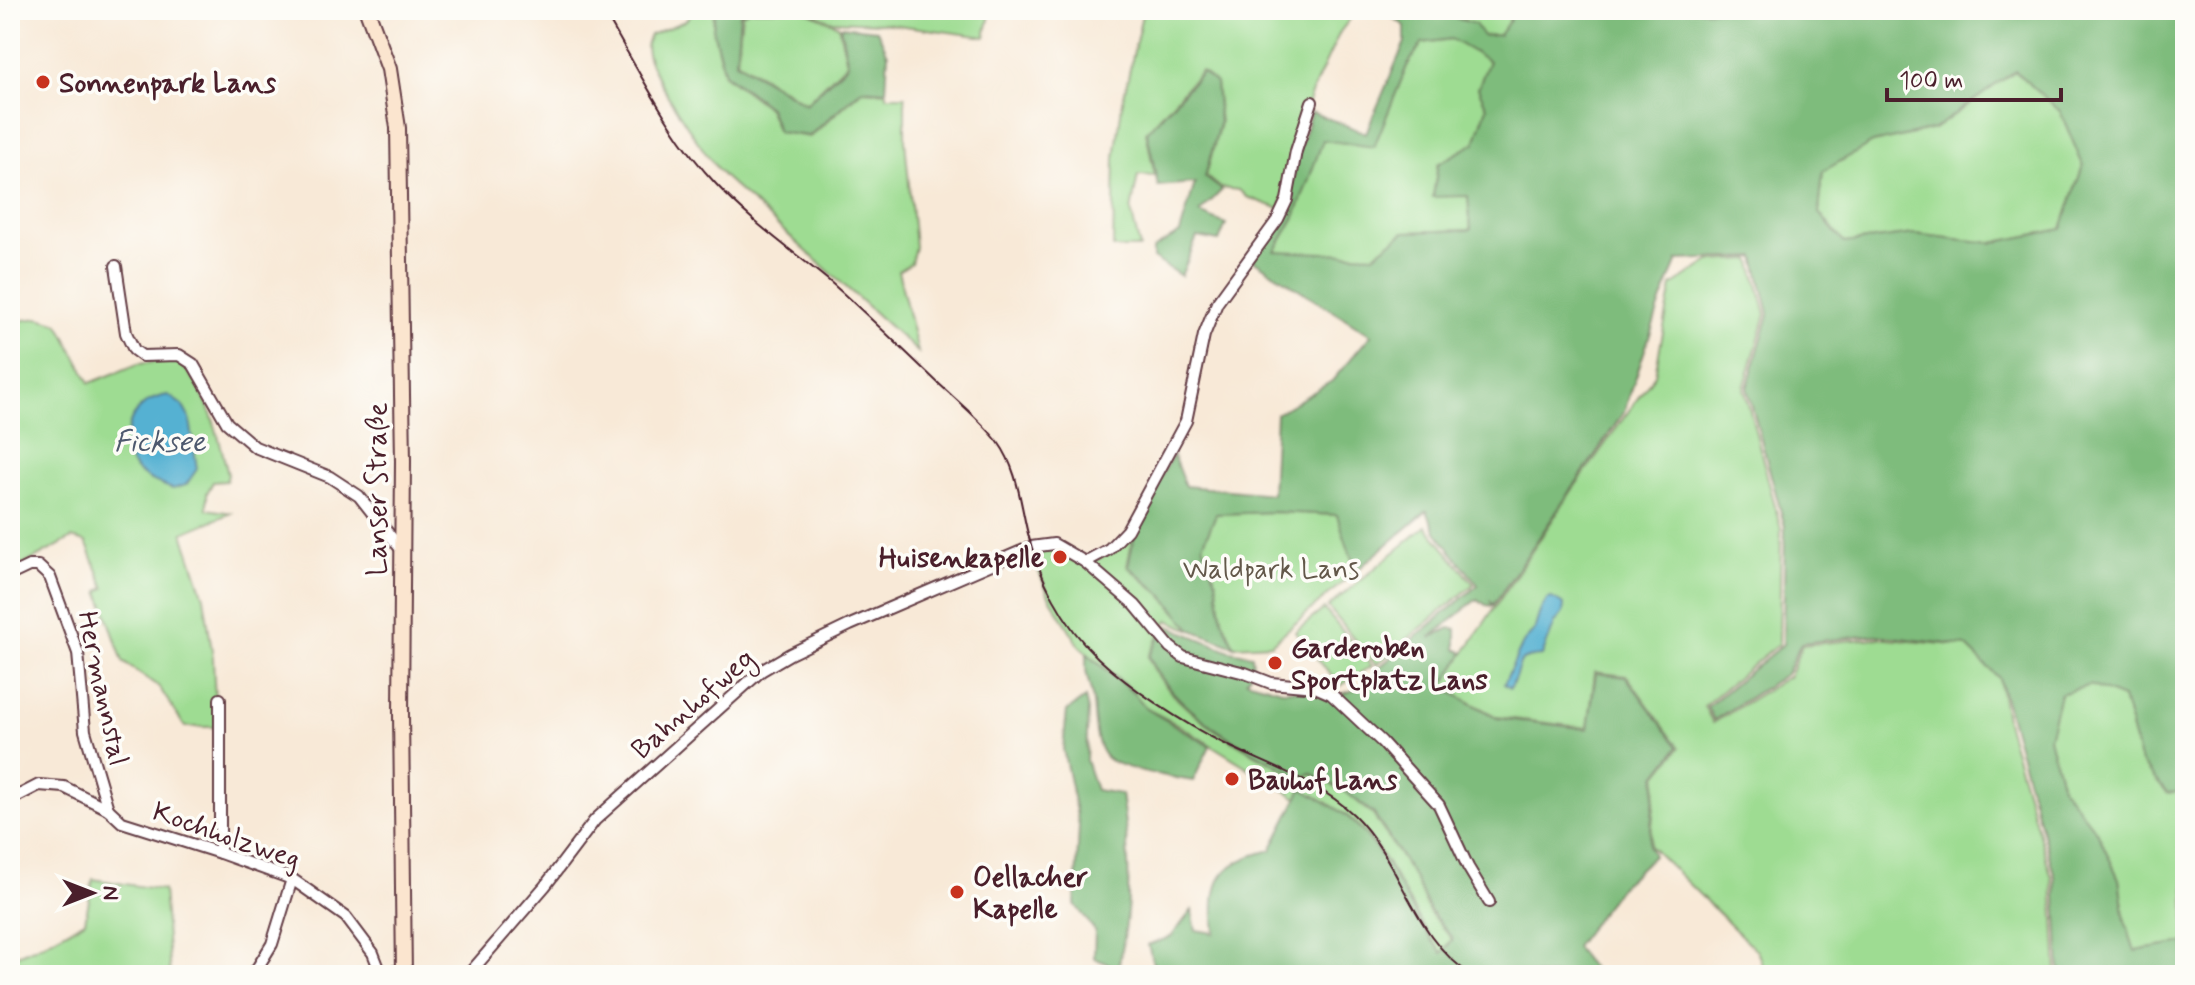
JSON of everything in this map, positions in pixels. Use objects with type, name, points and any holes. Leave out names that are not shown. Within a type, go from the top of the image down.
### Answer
[{"type":"main road","name":"Lanser Straße","points":[[367,10],[389,69],[398,128],[403,552],[403,974]]},
{"type":"street","points":[[1312,102],[1296,151],[1287,200],[1278,219],[1217,303],[1204,335],[1186,421],[1127,530],[1109,549],[1085,562],[1135,605],[1170,647],[1183,657],[1274,684],[1320,688],[1335,698],[1382,742],[1439,805],[1468,867],[1489,902]]},
{"type":"street","points":[[116,266],[126,333],[134,350],[142,356],[179,355],[193,364],[227,423],[255,447],[330,477],[359,496],[403,552]]},
{"type":"street","name":"Bahnhofweg","points":[[468,975],[545,886],[595,820],[761,671],[873,614],[1031,547],[1048,543],[1059,545],[1085,562]]},
{"type":"street","name":"Hermannstal","points":[[10,575],[29,566],[38,566],[50,577],[78,653],[85,731],[108,809]]},
{"type":"street","points":[[220,699],[220,853]]},
{"type":"street","name":"Kochholzweg","points":[[10,800],[31,788],[47,784],[75,791],[108,809],[122,822],[292,879],[346,917],[373,953],[380,971],[403,974]]},
{"type":"street","points":[[253,975],[272,944],[292,879]]},
{"type":"green space","points":[[696,10],[714,10],[713,30],[724,75],[768,108],[778,132],[810,137],[862,90],[887,92],[887,96],[905,96],[905,141],[915,247],[911,263],[898,271],[918,352],[723,176],[680,115],[658,79],[646,46],[650,35],[685,21]]},
{"type":"green space","points":[[715,10],[748,10],[740,13],[736,62],[806,104],[848,64],[840,26],[877,30],[888,54],[886,91],[862,89],[809,136],[778,132],[769,107],[725,74],[713,30]]},
{"type":"green space","points":[[751,10],[803,10],[838,25],[847,63],[806,103],[737,61],[742,14]]},
{"type":"green space","points":[[807,10],[991,10],[985,37],[883,23],[830,21]]},
{"type":"green space","points":[[1143,10],[1357,10],[1340,32],[1310,96],[1280,209],[1247,197],[1239,190],[1221,188],[1206,176],[1220,123],[1216,83],[1201,71],[1146,132],[1155,176],[1138,175],[1131,211],[1140,248],[1113,248],[1115,158],[1122,105]]},
{"type":"green space","points":[[1382,10],[1429,10],[1475,24],[1483,36],[1499,35],[1510,20],[1507,10],[2185,10],[2185,791],[2167,793],[2141,763],[2123,698],[2090,685],[2060,694],[2049,738],[2062,787],[2098,834],[2119,879],[2125,921],[2135,951],[2185,943],[2185,975],[2060,975],[2055,877],[1999,678],[1966,646],[1875,635],[1801,643],[1786,674],[1714,720],[1707,707],[1783,644],[1785,527],[1747,388],[1769,314],[1755,257],[1678,260],[1624,412],[1494,604],[1491,602],[1493,606],[1477,599],[1430,638],[1449,628],[1456,629],[1456,649],[1464,653],[1442,687],[1497,718],[1588,729],[1596,673],[1626,677],[1678,747],[1656,776],[1649,846],[1653,856],[1620,887],[1575,947],[1597,975],[1281,975],[1280,972],[1194,970],[1191,975],[1156,975],[1148,945],[1171,937],[1192,910],[1196,930],[1215,933],[1214,899],[1221,876],[1239,861],[1271,850],[1302,789],[1339,811],[1365,834],[1442,953],[1453,939],[1430,911],[1415,879],[1374,814],[1346,792],[1311,773],[1302,778],[1215,728],[1176,695],[1149,656],[1164,628],[1169,626],[1230,651],[1252,655],[1253,669],[1246,680],[1282,690],[1312,689],[1331,698],[1382,680],[1376,670],[1478,585],[1436,532],[1427,511],[1356,571],[1337,515],[1274,512],[1216,514],[1203,545],[1216,581],[1222,619],[1234,646],[1192,630],[1163,595],[1128,566],[1139,515],[1173,455],[1185,486],[1272,494],[1276,414],[1332,381],[1371,335],[1253,260],[1287,214],[1297,157],[1311,112],[1366,133],[1405,42],[1405,26]],"holes":[[[1451,39],[1489,61],[1478,88],[1487,107],[1475,143],[1438,164],[1433,197],[1468,196],[1471,230],[1404,232],[1374,255],[1275,251],[1295,217],[1323,140],[1374,147],[1407,66],[1422,43]],[[2015,71],[2060,111],[2083,165],[2062,229],[1991,243],[1914,234],[1844,243],[1819,213],[1823,171],[1873,143],[1934,129]]]},
{"type":"green space","points":[[1441,10],[1507,10],[1510,20],[1499,35],[1482,36],[1465,20],[1442,15]]},
{"type":"green space","points":[[1451,39],[1489,61],[1478,88],[1487,107],[1475,143],[1438,164],[1433,196],[1468,196],[1471,230],[1404,232],[1374,255],[1275,252],[1295,217],[1323,140],[1374,146],[1407,66],[1422,43]]},
{"type":"green space","points":[[2015,71],[2060,111],[2083,165],[2062,229],[1991,243],[1914,234],[1844,243],[1819,213],[1823,171],[1873,143],[1934,129]]},
{"type":"green space","points":[[1202,72],[1216,83],[1219,124],[1205,177],[1222,190],[1199,213],[1226,224],[1219,241],[1197,237],[1181,276],[1153,258],[1153,249],[1180,233],[1195,183],[1158,186],[1147,132]]},
{"type":"green space","points":[[1751,259],[1766,314],[1744,388],[1781,529],[1779,643],[1704,706],[1713,723],[1789,676],[1802,645],[1876,638],[1966,646],[1999,678],[2007,725],[2052,878],[2057,975],[1767,975],[1757,951],[1650,846],[1657,776],[1679,748],[1627,676],[1595,672],[1588,728],[1497,717],[1442,687],[1571,492],[1655,374],[1672,286],[1710,261]]},
{"type":"green space","points":[[39,318],[59,324],[90,383],[138,364],[175,360],[196,382],[204,397],[228,475],[226,481],[213,482],[207,493],[207,509],[231,513],[183,533],[204,597],[213,658],[216,727],[185,727],[159,687],[123,662],[99,591],[105,588],[86,542],[72,538],[10,572],[10,322]]},
{"type":"green space","name":"Waldpark Lans","points":[[1274,512],[1337,515],[1356,571],[1271,644],[1234,646],[1222,619],[1216,581],[1203,545],[1216,514]]},
{"type":"green space","points":[[1138,515],[1127,566],[1162,595],[1192,630],[1168,620],[1148,657],[1159,677],[1174,696],[1214,729],[1301,778],[1310,773],[1346,792],[1373,815],[1415,879],[1429,912],[1452,939],[1442,953],[1378,849],[1351,819],[1303,789],[1297,798],[1177,724],[1147,709],[1133,692],[1081,648],[1050,598],[1031,553],[1053,549],[1095,561],[1121,544]]},
{"type":"green space","points":[[1426,526],[1474,584],[1376,665],[1328,607]]},
{"type":"green space","points":[[1324,609],[1372,666],[1340,686],[1295,632]]},
{"type":"green space","points":[[1087,654],[1147,709],[1210,746],[1193,781],[1135,769],[1107,758],[1096,732]]},
{"type":"green space","points":[[2090,685],[2123,698],[2141,763],[2167,792],[2185,791],[2185,943],[2135,951],[2125,921],[2119,879],[2098,834],[2062,787],[2049,738],[2060,694]]},
{"type":"green space","points":[[1085,698],[1088,710],[1086,760],[1096,790],[1121,794],[1124,816],[1128,902],[1118,968],[1094,958],[1095,931],[1075,904],[1079,826],[1063,749],[1067,711]]},
{"type":"green space","points":[[93,879],[163,890],[170,975],[10,975],[10,958],[85,921]]},
{"type":"water","name":"Ficksee","points":[[168,395],[182,405],[190,419],[197,469],[186,485],[173,489],[157,483],[134,467],[127,439],[136,413],[149,401]]},
{"type":"water","points":[[1552,598],[1564,605],[1563,613],[1555,623],[1542,656],[1521,661],[1510,688],[1504,684],[1511,668],[1523,643],[1534,630],[1547,599]]},
{"type":"tram line","points":[[603,10],[669,123],[716,184],[756,222],[855,304],[998,442],[1014,473],[1032,547],[1045,582],[1063,615],[1085,645],[1126,682],[1176,716],[1209,736],[1309,783],[1340,803],[1370,834],[1435,941],[1452,960],[1472,975]]},
{"type":"place","name":"Sonnenpark Lans","points":[[43,82]]},
{"type":"place","name":"Huisenkapelle","points":[[1060,557]]},
{"type":"place","name":"Garderoben Sportplatz Lans","points":[[1275,663]]},
{"type":"place","name":"Bauhof Lans","points":[[1232,779]]},
{"type":"place","name":"Oellacher Kapelle","points":[[957,892]]}]
